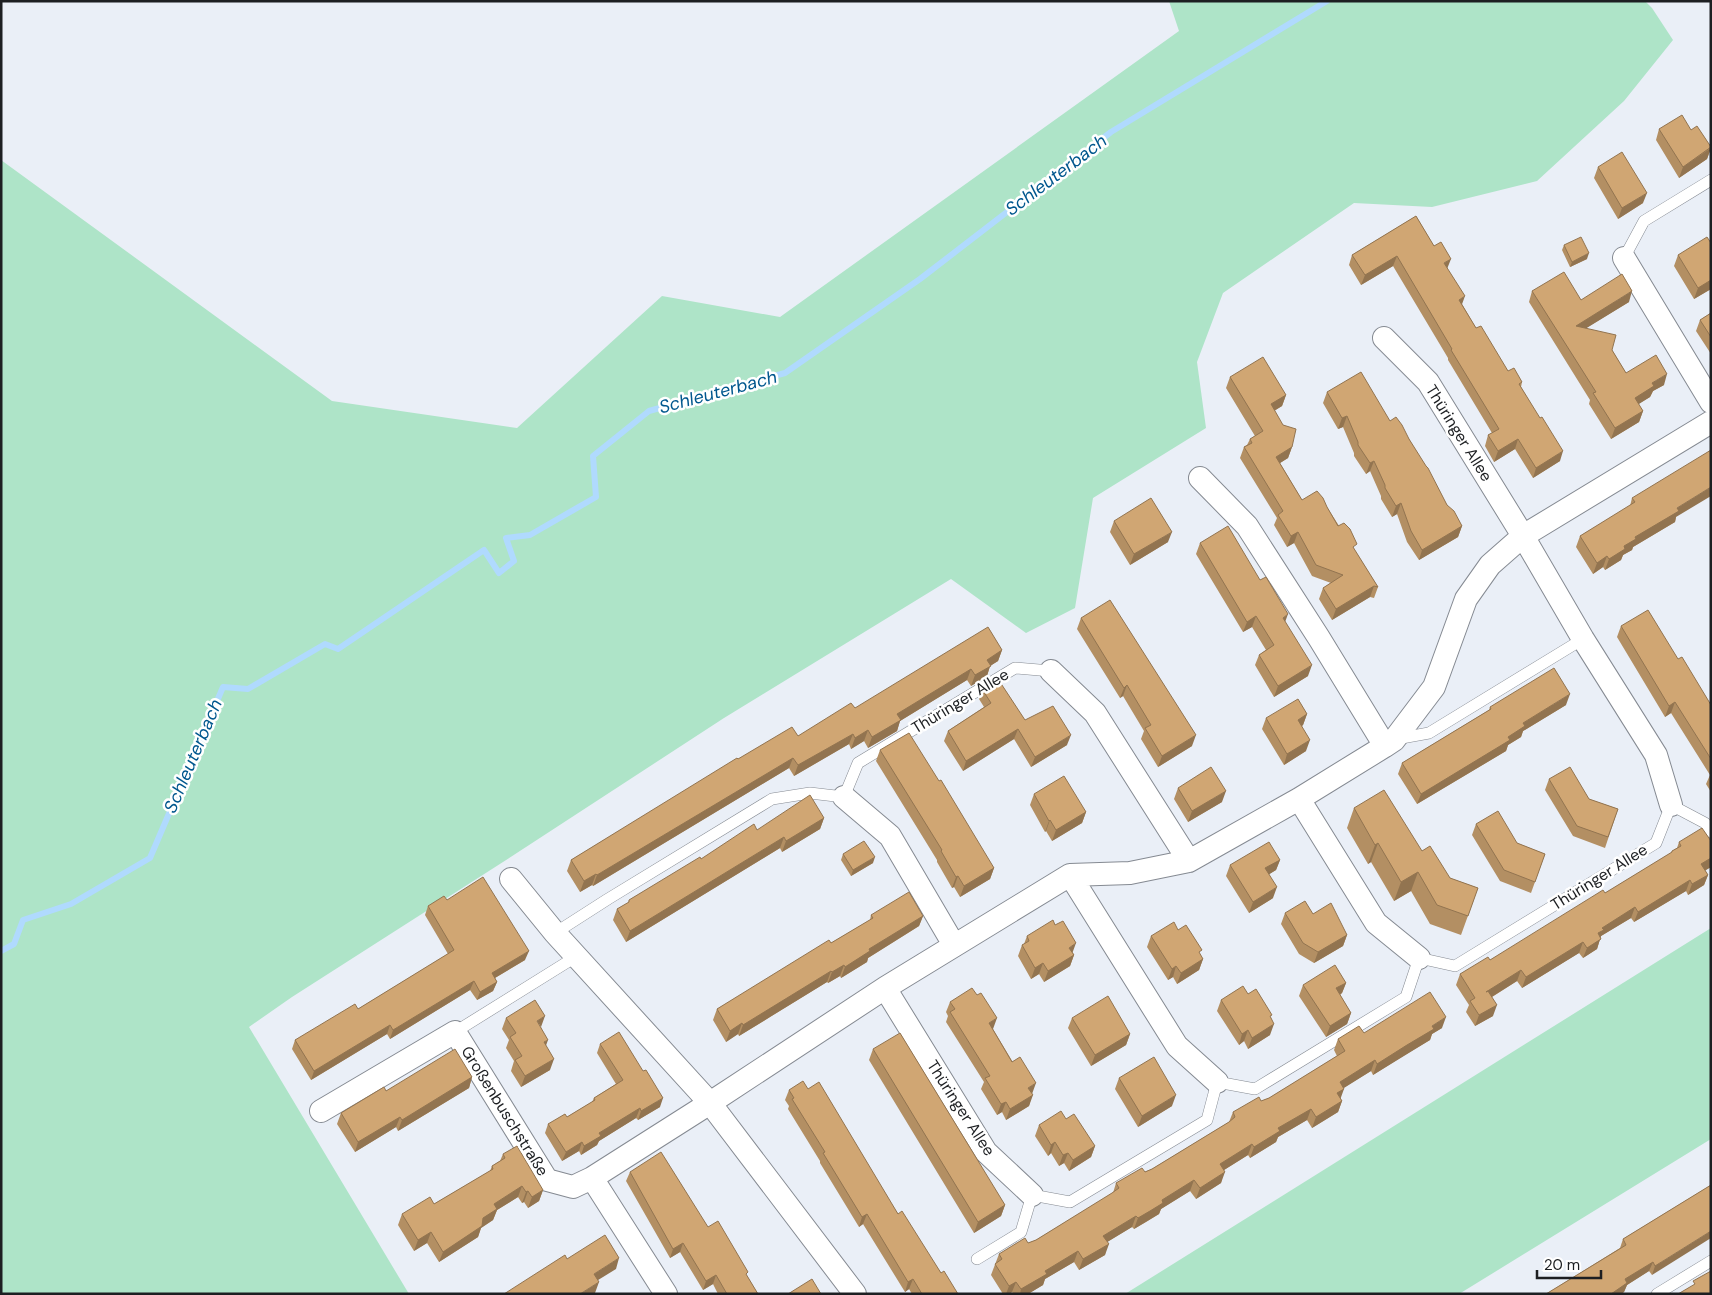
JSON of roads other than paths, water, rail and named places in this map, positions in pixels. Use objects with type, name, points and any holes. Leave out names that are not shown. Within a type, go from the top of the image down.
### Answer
[{"type":"street","points":[[1624,258],[1711,402]]},
{"type":"street","name":"Thüringer Allee","points":[[1384,338],[1428,382],[1523,536],[1582,640],[1656,755],[1671,805]]},
{"type":"street","points":[[710,1103],[885,988],[1070,875],[1130,873],[1189,861],[1299,799],[1390,743],[1434,687],[1466,598],[1490,565],[1523,536],[1711,422]]},
{"type":"street","points":[[1200,478],[1247,526],[1319,638],[1390,743]]},
{"type":"street","name":"Thüringer Allee","points":[[1051,670],[1095,713],[1189,861]]},
{"type":"street","points":[[844,797],[890,836],[954,945]]},
{"type":"street","name":"Thüringer Allee","points":[[1299,799],[1376,923],[1419,958]]},
{"type":"street","points":[[1070,875],[1177,1046],[1217,1082]]},
{"type":"street","points":[[511,879],[555,933],[710,1103],[855,1294]]},
{"type":"street","name":"Thüringer Allee","points":[[885,988],[986,1152],[1032,1195]]},
{"type":"street","name":"Großenbuschstraße","points":[[321,1111],[455,1032],[547,1180],[572,1187],[592,1178],[710,1103]]},
{"type":"street","points":[[592,1178],[666,1294]]},
{"type":"lane","points":[[1624,258],[1644,221],[1711,180]]},
{"type":"lane","points":[[1390,743],[1429,733],[1582,640]]},
{"type":"lane","name":"Thüringer Allee","points":[[844,797],[858,763],[1015,668],[1051,670]]},
{"type":"lane","points":[[555,933],[772,798],[810,793],[844,797]]},
{"type":"lane","points":[[1671,805],[1705,823],[1711,832]]},
{"type":"lane","name":"Thüringer Allee","points":[[1419,958],[1455,966],[1656,843],[1671,805]]},
{"type":"lane","points":[[455,1032],[577,956]]},
{"type":"lane","points":[[977,1259],[1021,1232],[1032,1195],[1070,1202],[1207,1120],[1217,1082],[1255,1089],[1406,997],[1419,958]]},
{"type":"lane","points":[[1657,1294],[1711,1261]]},
{"type":"waterway","name":"Schleuterbach","points":[[1,951],[14,944],[23,920],[71,904],[150,858],[223,687],[248,689],[325,644],[338,649],[484,550],[499,573],[514,561],[506,538],[530,535],[596,497],[593,456],[649,411],[785,373],[920,279],[1111,132],[1327,1]]}]
